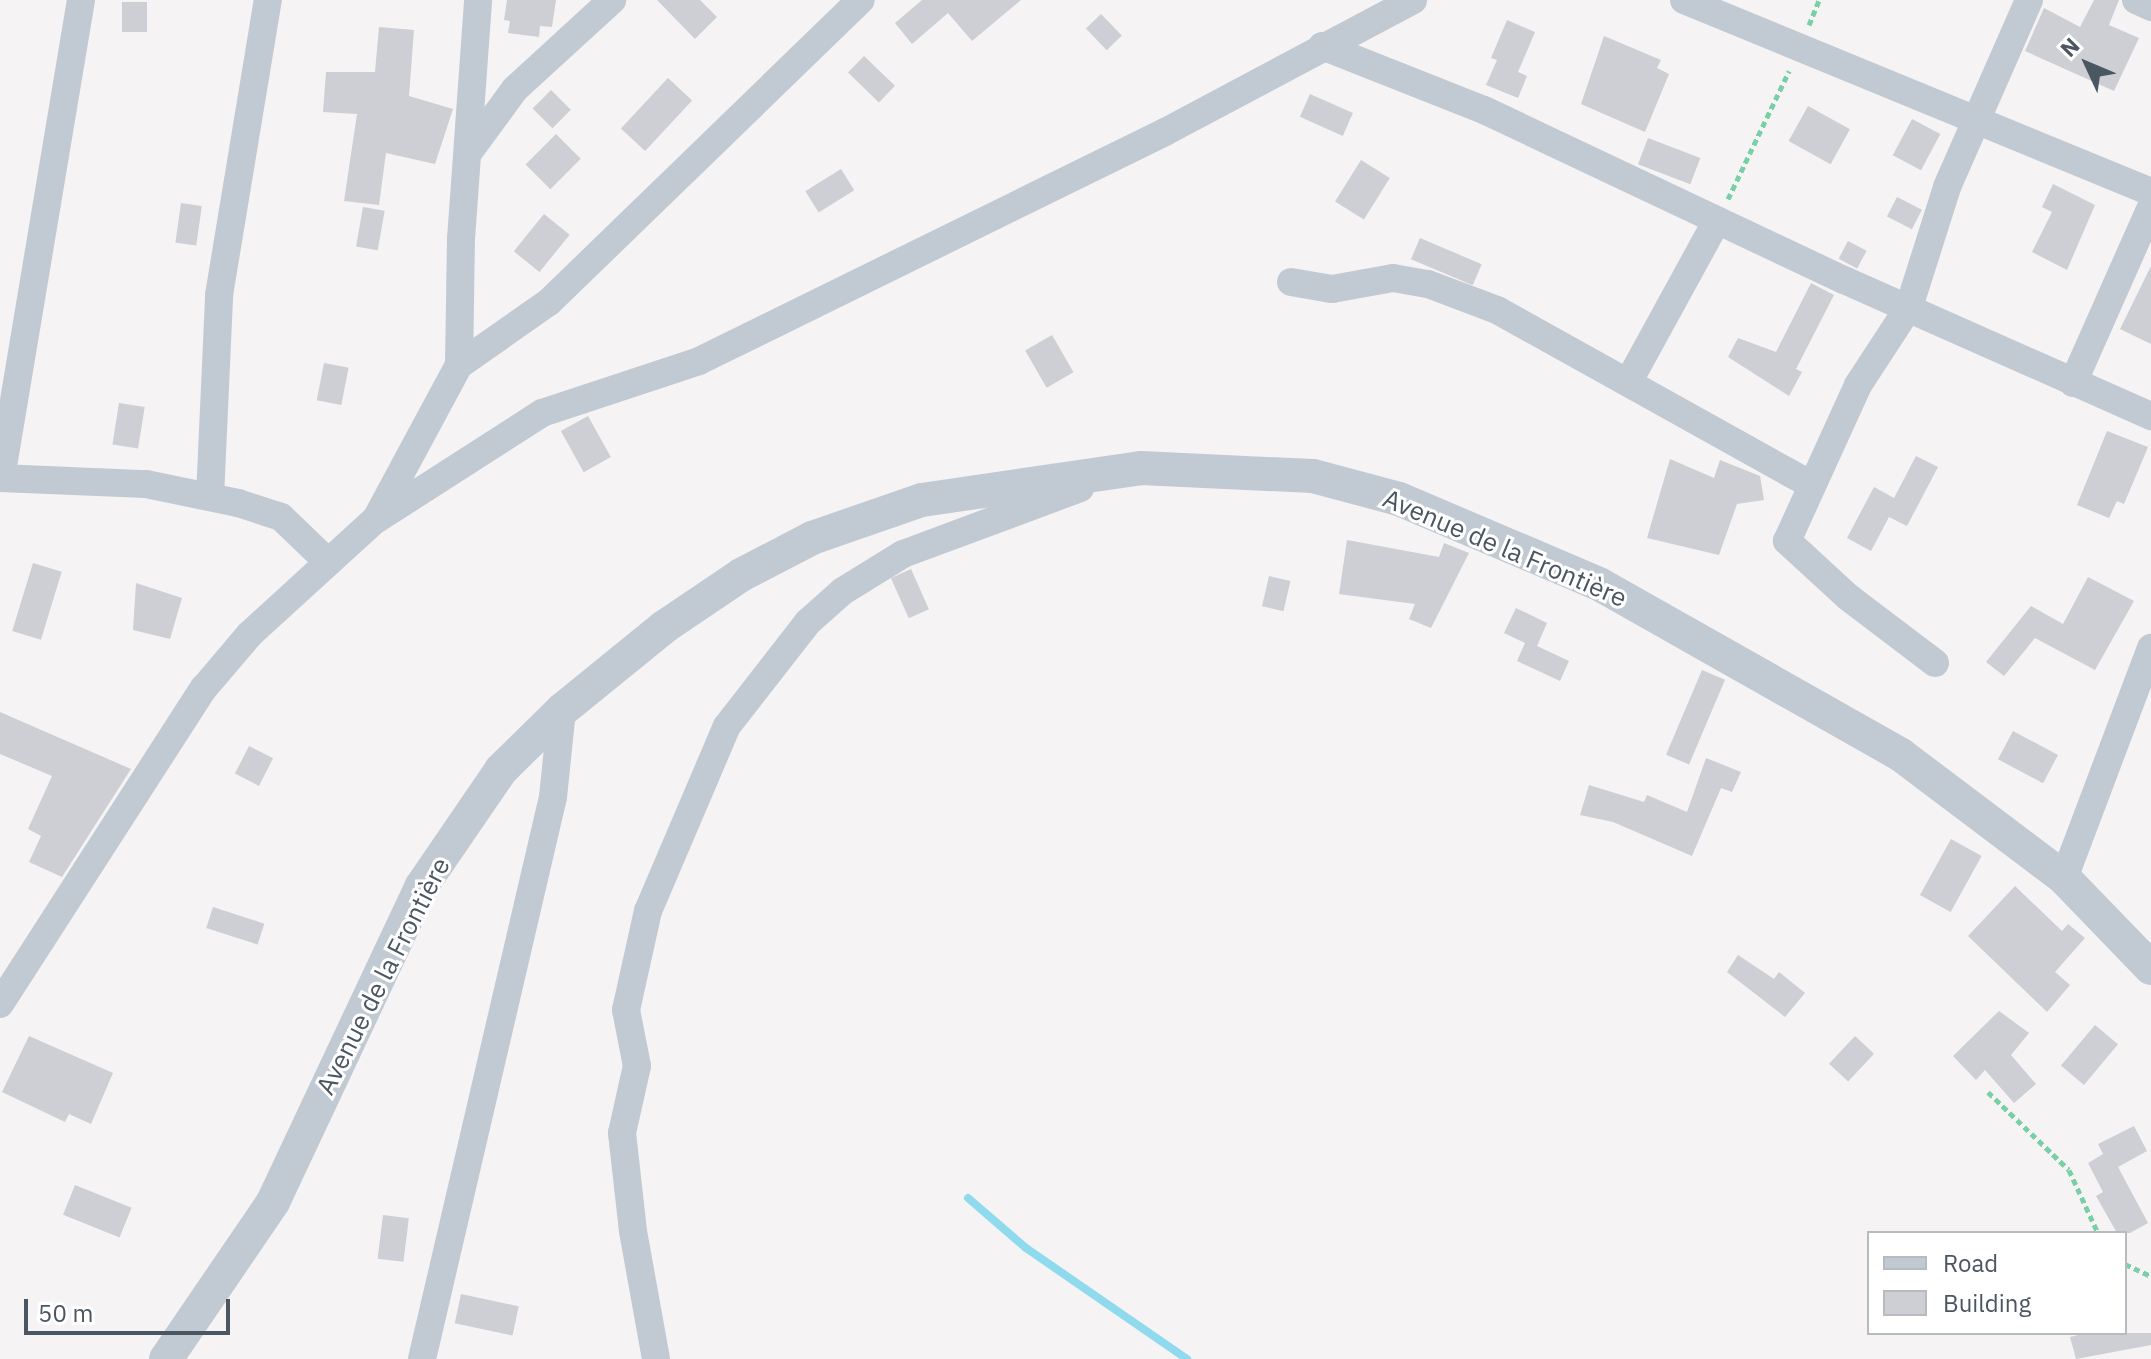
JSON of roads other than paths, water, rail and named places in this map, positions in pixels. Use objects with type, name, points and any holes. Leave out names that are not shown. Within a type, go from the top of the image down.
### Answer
[{"type":"street","points":[[81,0],[0,478],[146,484],[210,497],[281,517],[328,562]]},
{"type":"street","points":[[210,497],[219,295],[268,0]]},
{"type":"street","points":[[376,519],[459,365],[466,156],[478,0]]},
{"type":"street","points":[[466,156],[515,89],[612,0]]},
{"type":"street","points":[[459,365],[549,302],[861,0]]},
{"type":"street","points":[[0,1004],[204,688],[250,634],[376,519],[542,413],[699,361],[1165,132],[1413,0]]},
{"type":"street","points":[[1684,0],[2151,192]]},
{"type":"street","points":[[1935,663],[1792,548],[1789,531],[1858,385],[1909,307],[1947,187],[1979,121],[2029,0]]},
{"type":"street","points":[[2136,0],[2151,7]]},
{"type":"street","points":[[1322,46],[1484,110],[1717,220],[2151,416]]},
{"type":"street","points":[[2073,383],[2151,207]]},
{"type":"street","points":[[1629,381],[1717,220]]},
{"type":"street","points":[[1291,282],[1332,289],[1393,278],[1428,284],[1497,310],[1811,485]]},
{"type":"street","points":[[656,1359],[633,1231],[622,1133],[637,1066],[626,1010],[648,911],[727,726],[808,622],[843,591],[903,554],[1017,508],[1141,468]]},
{"type":"street","name":"Avenue de la Frontière","points":[[166,1359],[273,1202],[421,887],[482,794],[562,710],[677,618],[741,575],[812,538],[922,500],[1141,468],[1313,476],[1399,499],[1586,577],[1776,679],[1901,755],[2064,878],[2151,968]]},
{"type":"street","points":[[2064,878],[2151,648]]},
{"type":"street","points":[[422,1359],[553,797],[562,710]]},
{"type":"waterway","points":[[968,1198],[1026,1248],[1187,1359]]}]
